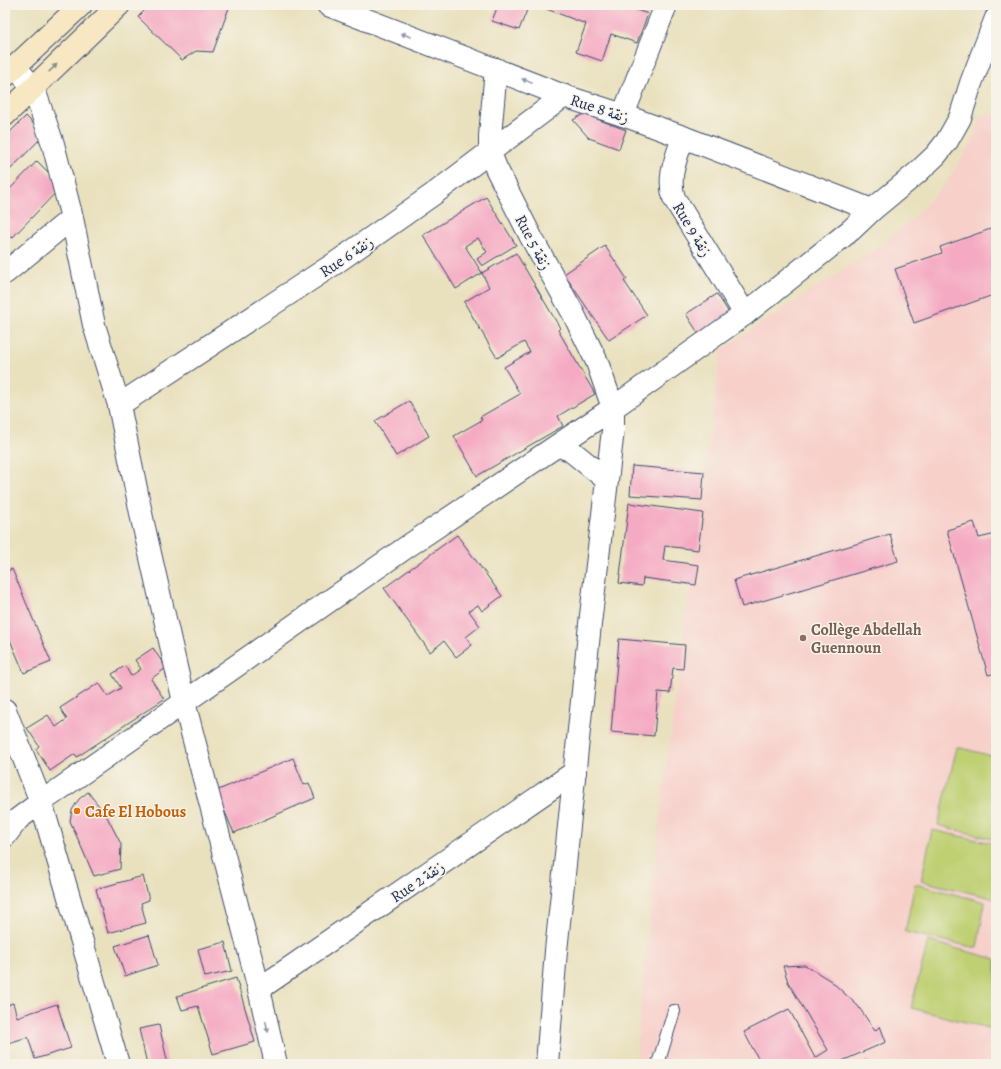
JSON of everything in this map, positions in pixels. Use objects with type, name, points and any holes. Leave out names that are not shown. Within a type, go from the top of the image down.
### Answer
[{"type":"main road","points":[[10,72],[81,5]]},
{"type":"main road","points":[[5,115],[119,5]]},
{"type":"street","name":"Rue 8 زنقة","points":[[328,5],[496,68],[564,96],[684,137],[872,210]]},
{"type":"street","points":[[623,115],[666,5]]},
{"type":"street","points":[[5,836],[18,819],[41,802],[410,544],[614,408],[745,314],[827,249],[917,174],[947,142],[960,118],[971,83],[995,26]]},
{"type":"street","name":"Rue 5 زنقة","points":[[496,68],[490,153],[528,231],[573,312],[597,362],[614,408]]},
{"type":"street","points":[[10,72],[34,87],[53,144],[72,218],[94,325],[119,405],[143,523],[184,702],[259,989],[276,1064]]},
{"type":"street","name":"Rue 6 زنقة","points":[[119,405],[334,264],[436,193],[564,96]]},
{"type":"street","name":"Rue 9 زنقة","points":[[684,137],[672,178],[671,187],[674,198],[745,314]]},
{"type":"street","points":[[5,273],[72,218]]},
{"type":"street","points":[[547,1064],[556,951],[590,624],[613,430],[614,408]]},
{"type":"street","points":[[559,446],[570,450],[607,480]]},
{"type":"street","points":[[5,710],[41,802],[118,1064]]},
{"type":"street","name":"Rue 2 زنقة","points":[[259,989],[575,772]]},
{"type":"lane","points":[[658,1064],[674,1011]]},
{"type":"shaded area","points":[[996,113],[996,1064],[636,1064],[638,1029],[659,824],[721,350],[884,243],[915,216],[946,183],[971,143],[981,117]]},
{"type":"green space","points":[[957,747],[996,757],[996,840],[938,825]]},
{"type":"green space","points":[[932,830],[996,844],[996,899],[921,881]]},
{"type":"green space","points":[[915,884],[985,902],[977,948],[905,932]]},
{"type":"green space","points":[[928,941],[996,959],[996,1030],[911,1008]]},
{"type":"building","points":[[150,5],[230,5],[213,52],[196,51],[182,60],[138,17]]},
{"type":"building","points":[[498,5],[529,5],[519,30],[492,21]]},
{"type":"building","points":[[536,5],[622,5],[648,14],[637,43],[611,34],[602,61],[576,52],[586,24]]},
{"type":"building","points":[[584,114],[626,130],[619,149],[589,138],[573,120]]},
{"type":"building","points":[[26,116],[44,135],[5,175],[5,137]]},
{"type":"building","points":[[37,161],[62,186],[12,238],[5,231],[5,194]]},
{"type":"building","points":[[486,197],[516,245],[482,266],[477,259],[487,252],[478,238],[465,246],[482,273],[456,289],[423,235]]},
{"type":"building","points":[[996,227],[996,294],[914,323],[895,269],[942,253],[940,247]]},
{"type":"building","points":[[605,246],[627,279],[624,281],[647,315],[609,340],[564,274]]},
{"type":"building","points":[[516,253],[560,328],[558,330],[595,394],[558,416],[563,426],[477,476],[454,436],[482,420],[480,417],[520,394],[504,367],[530,352],[524,342],[497,358],[464,302],[489,287],[482,273]]},
{"type":"building","points":[[717,294],[731,316],[700,336],[686,314]]},
{"type":"building","points":[[409,401],[429,436],[396,456],[375,421]]},
{"type":"building","points":[[632,466],[704,472],[702,500],[630,495]]},
{"type":"building","points":[[629,503],[703,513],[698,550],[665,546],[663,560],[699,565],[696,585],[643,578],[642,586],[619,583]]},
{"type":"building","points":[[974,522],[979,538],[996,534],[996,673],[988,675],[947,530]]},
{"type":"building","points":[[890,534],[898,561],[742,607],[734,580]]},
{"type":"building","points":[[457,535],[502,596],[482,611],[478,605],[469,611],[480,626],[466,637],[472,645],[456,657],[444,641],[430,652],[384,588]]},
{"type":"building","points":[[12,569],[51,662],[24,673],[5,628],[5,572]]},
{"type":"building","points":[[619,639],[685,645],[683,669],[673,668],[670,693],[658,692],[654,736],[611,732]]},
{"type":"building","points":[[153,648],[166,668],[151,679],[164,699],[77,757],[75,754],[50,771],[36,749],[39,746],[27,728],[48,715],[56,727],[67,719],[60,708],[99,683],[108,696],[121,688],[112,674],[125,666],[131,676],[141,669],[135,660]]},
{"type":"building","points":[[293,758],[304,785],[309,783],[315,798],[234,833],[216,791]]},
{"type":"building","points":[[88,792],[106,815],[121,844],[120,869],[94,876],[70,821],[72,810],[79,799]]},
{"type":"building","points":[[143,876],[149,900],[141,903],[146,923],[108,933],[96,889]]},
{"type":"building","points":[[149,935],[158,965],[125,976],[115,946]]},
{"type":"building","points":[[225,942],[232,971],[205,977],[198,949]]},
{"type":"building","points":[[805,965],[831,981],[858,1006],[875,1031],[880,1026],[886,1042],[835,1064],[761,1064],[744,1032],[789,1009],[815,1058],[828,1050],[788,982],[783,966]]},
{"type":"building","points":[[236,978],[255,1042],[213,1054],[198,1006],[182,1010],[177,996]]},
{"type":"building","points":[[13,1003],[17,1017],[57,1004],[71,1048],[35,1059],[28,1037],[5,1044],[5,1006]]},
{"type":"building","points":[[159,1025],[168,1064],[147,1064],[139,1029]]},
{"type":"building","points":[[868,1060],[870,1064],[858,1064]]},
{"type":"place","name":"Collège Abdellah Guennoun","points":[[803,638]]},
{"type":"place","name":"Cafe El Hobous","points":[[77,811]]}]
